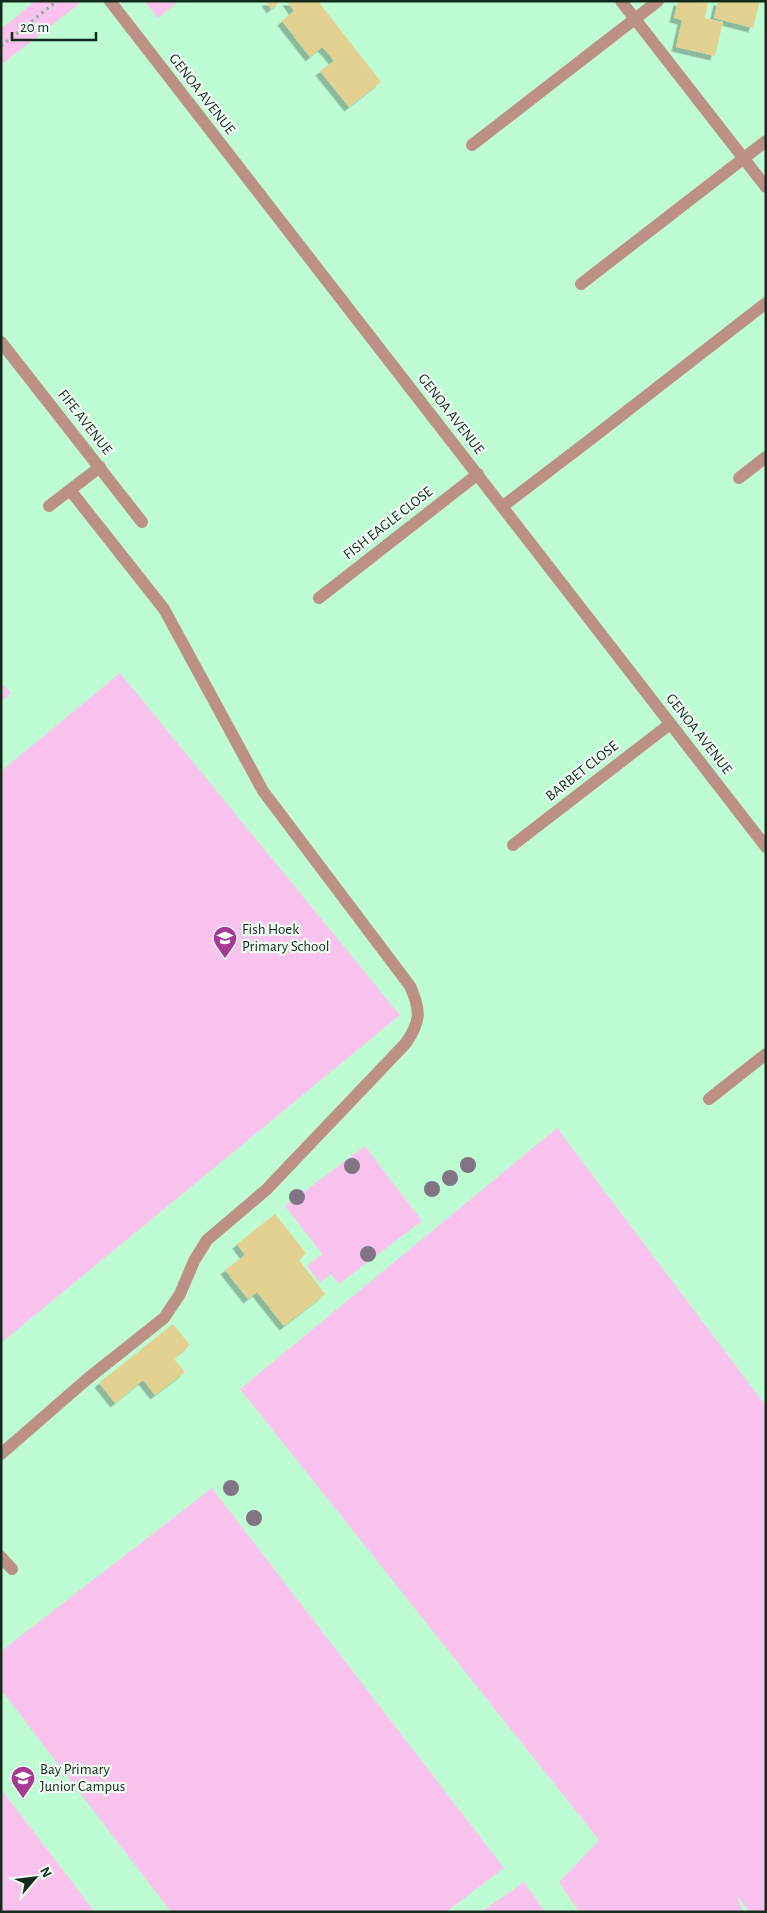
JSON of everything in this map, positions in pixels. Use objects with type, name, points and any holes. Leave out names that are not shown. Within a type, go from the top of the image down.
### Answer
[{"type":"street","name":"GENOA AVENUE","points":[[110,1],[766,847]]},
{"type":"street","points":[[621,1],[766,186]]},
{"type":"street","points":[[472,145],[658,1]]},
{"type":"street","points":[[581,284],[766,141]]},
{"type":"street","points":[[503,506],[766,303]]},
{"type":"street","name":"FIFE AVENUE","points":[[1,342],[142,522]]},
{"type":"street","points":[[739,478],[766,457]]},
{"type":"street","points":[[49,506],[100,467]]},
{"type":"street","name":"FISH EAGLE CLOSE","points":[[319,598],[478,474]]},
{"type":"street","points":[[1,1454],[86,1380],[164,1318],[180,1294],[194,1261],[207,1240],[266,1190],[406,1043],[416,1029],[419,1016],[417,1001],[410,986],[263,791],[164,609],[70,490]]},
{"type":"street","name":"BARBET CLOSE","points":[[513,845],[670,724]]},
{"type":"street","points":[[709,1099],[766,1054]]},
{"type":"street","points":[[1,1557],[12,1569]]},
{"type":"path","points":[[1,46],[57,1]]},
{"type":"shaded area","points":[[35,1],[78,1],[79,4],[1,65],[1,29]]},
{"type":"shaded area","points":[[144,1],[179,1],[158,18]]},
{"type":"shaded area","points":[[120,673],[400,1015],[1,1343],[1,771]]},
{"type":"shaded area","points":[[1,682],[11,693],[2,701],[1,700]]},
{"type":"shaded area","points":[[557,1128],[766,1406],[766,1912],[749,1912],[737,1895],[743,1912],[579,1912],[559,1882],[599,1840],[240,1389]]},
{"type":"shaded area","points":[[365,1146],[422,1221],[339,1284],[331,1274],[320,1283],[307,1266],[322,1254],[285,1206]]},
{"type":"shaded area","points":[[212,1488],[504,1868],[446,1912],[171,1912],[1,1690],[1,1651]]},
{"type":"shaded area","points":[[1,1789],[95,1912],[1,1912]]},
{"type":"shaded area","points":[[524,1882],[545,1912],[481,1912]]},
{"type":"building","points":[[266,1],[281,1],[271,9]]},
{"type":"building","points":[[287,1],[318,1],[381,82],[349,107],[320,71],[334,61],[327,52],[322,47],[310,57],[282,21],[294,11]]},
{"type":"building","points":[[678,1],[708,3],[705,18],[723,22],[715,56],[676,47],[682,20],[674,18]]},
{"type":"building","points":[[718,1],[760,1],[753,28],[714,18]]},
{"type":"building","points":[[275,1214],[306,1253],[299,1260],[325,1294],[284,1326],[257,1292],[248,1299],[225,1270],[245,1255],[237,1244]]},
{"type":"building","points":[[173,1324],[190,1345],[174,1359],[185,1372],[155,1395],[143,1380],[115,1403],[99,1383]]},
{"type":"place","name":"Fish Hoek Primary School","points":[[225,959]]},
{"type":"place","name":"Bay Primary Junior Campus","points":[[23,1799]]}]
